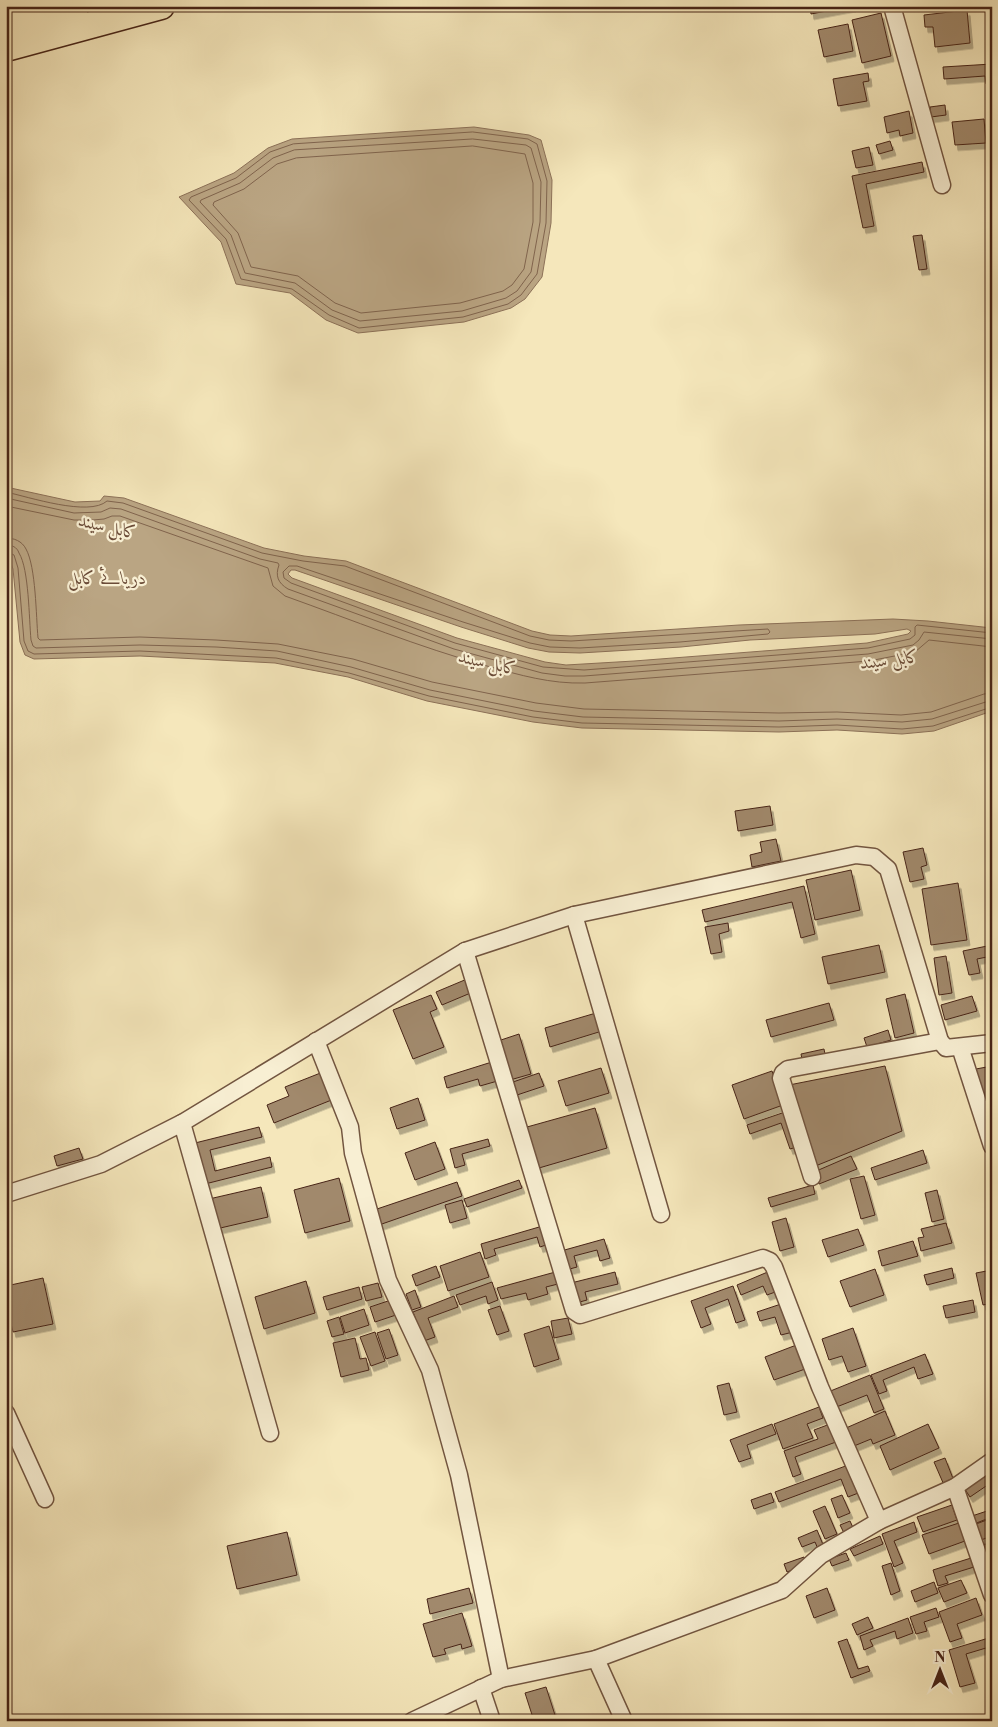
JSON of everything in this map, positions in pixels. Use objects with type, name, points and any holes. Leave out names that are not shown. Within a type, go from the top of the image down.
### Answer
[{"type":"highway","points":[[6,26],[76,6]]},
{"type":"highway","points":[[6,48],[161,6]]},
{"type":"street","points":[[892,6],[942,184]]},
{"type":"street","points":[[6,1194],[101,1164],[182,1123],[464,951],[574,914],[856,855],[874,857],[888,869],[940,1041],[946,1048],[992,1043]]},
{"type":"street","points":[[574,914],[661,1214]]},
{"type":"street","points":[[464,951],[574,1311],[580,1315],[763,1258],[770,1261],[820,1386],[879,1521]]},
{"type":"street","points":[[316,1041],[350,1127],[353,1153],[388,1280],[430,1370],[459,1475],[501,1679]]},
{"type":"street","points":[[812,1177],[781,1078],[783,1072],[788,1069],[940,1041]]},
{"type":"street","points":[[960,1047],[992,1146]]},
{"type":"street","points":[[182,1123],[270,1432]]},
{"type":"street","points":[[6,1413],[45,1499]]},
{"type":"street","points":[[412,1721],[501,1679],[596,1658],[782,1590],[821,1555],[879,1521],[955,1487],[992,1461]]},
{"type":"street","points":[[955,1487],[992,1595]]},
{"type":"street","points":[[596,1658],[624,1721]]},
{"type":"street","points":[[481,1688],[492,1721]]},
{"type":"water","points":[[474,127],[529,135],[541,140],[552,180],[551,223],[542,277],[525,299],[511,308],[464,322],[358,333],[326,320],[290,293],[236,284],[221,242],[179,197],[234,173],[268,148],[292,139]]},
{"type":"water","name":"دریائے کابل","points":[[6,487],[75,502],[100,501],[104,496],[124,498],[264,548],[304,556],[346,561],[532,631],[550,635],[571,636],[739,625],[893,619],[992,628],[992,711],[934,731],[902,734],[837,730],[779,732],[582,728],[533,722],[427,701],[348,677],[275,663],[140,656],[34,659],[25,655],[20,642],[13,569],[6,555]],"holes":[[[291,570],[461,627],[528,648],[549,652],[580,653],[681,647],[750,640],[875,634],[907,629],[911,631],[908,634],[867,643],[566,665],[545,662],[457,638],[292,578],[288,574]]]},
{"type":"building","points":[[810,6],[853,6],[811,14]]},
{"type":"building","points":[[967,10],[970,43],[935,47],[933,27],[925,27],[924,15]]},
{"type":"building","points":[[881,13],[891,56],[862,63],[852,20]]},
{"type":"building","points":[[848,24],[853,51],[824,57],[818,30]]},
{"type":"building","points":[[992,64],[992,83],[986,84],[985,76],[944,79],[943,67]]},
{"type":"building","points":[[868,73],[869,81],[863,82],[867,101],[838,106],[833,79]]},
{"type":"building","points":[[945,105],[946,115],[931,117],[930,107]]},
{"type":"building","points":[[909,111],[913,133],[900,136],[899,130],[887,133],[884,117]]},
{"type":"building","points":[[984,119],[986,143],[955,145],[952,122]]},
{"type":"building","points":[[890,141],[893,150],[879,154],[876,145]]},
{"type":"building","points":[[869,147],[873,165],[856,168],[852,151]]},
{"type":"building","points":[[922,162],[924,172],[866,184],[874,226],[863,228],[852,176]]},
{"type":"building","points":[[922,235],[927,269],[919,270],[913,236]]},
{"type":"building","points":[[770,806],[773,825],[738,831],[735,811]]},
{"type":"building","points":[[776,839],[781,861],[752,867],[750,855],[762,852],[760,842]]},
{"type":"building","points":[[923,848],[927,865],[921,867],[924,879],[910,882],[903,852]]},
{"type":"building","points":[[851,870],[860,910],[815,920],[806,880]]},
{"type":"building","points":[[958,883],[967,940],[931,945],[922,889]]},
{"type":"building","points":[[804,886],[815,934],[801,938],[792,902],[705,922],[702,910]]},
{"type":"building","points":[[728,923],[729,931],[719,934],[722,952],[711,954],[705,927]]},
{"type":"building","points":[[879,945],[885,972],[828,984],[822,957]]},
{"type":"building","points":[[992,945],[992,956],[977,959],[980,973],[969,975],[963,951]]},
{"type":"building","points":[[946,956],[952,993],[939,995],[934,958]]},
{"type":"building","points":[[467,979],[473,992],[442,1005],[436,992]]},
{"type":"building","points":[[905,994],[914,1033],[895,1038],[886,999]]},
{"type":"building","points":[[431,995],[437,1009],[430,1012],[444,1047],[413,1059],[393,1010]]},
{"type":"building","points":[[972,996],[977,1011],[945,1020],[941,1005]]},
{"type":"building","points":[[829,1003],[834,1020],[771,1037],[766,1020]]},
{"type":"building","points":[[596,1013],[602,1031],[550,1047],[545,1028]]},
{"type":"building","points":[[888,1030],[891,1040],[867,1047],[864,1038]]},
{"type":"building","points":[[519,1034],[531,1074],[510,1080],[498,1041]]},
{"type":"building","points":[[824,1049],[826,1059],[803,1064],[801,1054]]},
{"type":"building","points":[[495,1061],[501,1080],[480,1086],[478,1079],[447,1088],[444,1077]]},
{"type":"building","points":[[885,1066],[902,1131],[813,1167],[789,1085]]},
{"type":"building","points":[[992,1066],[992,1111],[985,1112],[976,1069]]},
{"type":"building","points":[[601,1068],[609,1093],[566,1106],[558,1081]]},
{"type":"building","points":[[772,1071],[783,1105],[744,1119],[732,1085]]},
{"type":"building","points":[[323,1072],[334,1099],[274,1123],[267,1105],[289,1096],[285,1087]]},
{"type":"building","points":[[539,1073],[544,1086],[517,1095],[513,1082]]},
{"type":"building","points":[[418,1098],[425,1120],[397,1129],[390,1108]]},
{"type":"building","points":[[595,1108],[607,1148],[539,1168],[527,1127]]},
{"type":"building","points":[[788,1111],[800,1146],[790,1149],[781,1123],[750,1134],[747,1125]]},
{"type":"building","points":[[259,1127],[262,1137],[210,1150],[215,1171],[270,1157],[272,1167],[205,1184],[195,1143]]},
{"type":"building","points":[[488,1139],[490,1146],[462,1154],[465,1165],[455,1168],[450,1149]]},
{"type":"building","points":[[435,1142],[445,1169],[415,1180],[405,1153]]},
{"type":"building","points":[[79,1148],[83,1159],[57,1166],[54,1156]]},
{"type":"building","points":[[923,1150],[927,1163],[875,1180],[871,1168]]},
{"type":"building","points":[[851,1156],[857,1169],[819,1184],[814,1172]]},
{"type":"building","points":[[864,1176],[875,1215],[861,1219],[850,1179]]},
{"type":"building","points":[[339,1178],[350,1221],[305,1233],[294,1190]]},
{"type":"building","points":[[519,1180],[522,1188],[467,1207],[464,1199]]},
{"type":"building","points":[[457,1182],[462,1196],[379,1225],[374,1210]]},
{"type":"building","points":[[813,1185],[815,1194],[771,1207],[768,1198]]},
{"type":"building","points":[[261,1187],[268,1217],[216,1229],[209,1199]]},
{"type":"building","points":[[937,1190],[944,1219],[932,1222],[925,1193]]},
{"type":"building","points":[[462,1200],[467,1218],[450,1223],[445,1205]]},
{"type":"building","points":[[786,1218],[794,1247],[780,1251],[772,1222]]},
{"type":"building","points":[[946,1223],[952,1243],[921,1251],[918,1238],[924,1237],[921,1229]]},
{"type":"building","points":[[546,1225],[552,1243],[540,1247],[537,1237],[494,1249],[496,1255],[485,1259],[481,1244]]},
{"type":"building","points":[[858,1229],[864,1245],[828,1257],[822,1240]]},
{"type":"building","points":[[604,1239],[610,1258],[600,1261],[597,1250],[574,1256],[577,1267],[566,1270],[561,1251]]},
{"type":"building","points":[[913,1241],[918,1256],[882,1266],[878,1251]]},
{"type":"building","points":[[480,1252],[489,1277],[448,1291],[440,1266]]},
{"type":"building","points":[[436,1266],[440,1277],[416,1286],[412,1275]]},
{"type":"building","points":[[952,1268],[954,1278],[927,1285],[924,1275]]},
{"type":"building","points":[[875,1269],[884,1295],[850,1307],[840,1281]]},
{"type":"building","points":[[992,1270],[992,1303],[983,1305],[976,1273]]},
{"type":"building","points":[[559,1271],[562,1283],[546,1287],[548,1294],[528,1300],[526,1293],[501,1299],[497,1288]]},
{"type":"building","points":[[770,1271],[778,1291],[767,1295],[763,1286],[741,1295],[737,1285]]},
{"type":"building","points":[[615,1272],[618,1284],[585,1292],[587,1300],[576,1303],[571,1283]]},
{"type":"building","points":[[43,1278],[53,1324],[13,1332],[6,1303],[6,1286]]},
{"type":"building","points":[[306,1281],[315,1313],[264,1329],[255,1297]]},
{"type":"building","points":[[492,1282],[498,1300],[488,1304],[486,1296],[460,1305],[456,1295]]},
{"type":"building","points":[[378,1283],[382,1297],[366,1301],[362,1287]]},
{"type":"building","points":[[733,1286],[745,1320],[736,1323],[728,1299],[705,1308],[711,1324],[701,1328],[691,1301]]},
{"type":"building","points":[[359,1287],[362,1299],[327,1310],[323,1297]]},
{"type":"building","points":[[415,1290],[421,1307],[412,1310],[406,1294]]},
{"type":"building","points":[[454,1296],[458,1307],[428,1318],[435,1337],[424,1341],[413,1312]]},
{"type":"building","points":[[394,1299],[399,1314],[375,1322],[370,1307]]},
{"type":"building","points":[[973,1300],[975,1312],[946,1318],[943,1306]]},
{"type":"building","points":[[784,1303],[793,1332],[781,1335],[775,1317],[760,1321],[757,1312]]},
{"type":"building","points":[[500,1306],[509,1331],[497,1335],[488,1310]]},
{"type":"building","points":[[364,1309],[369,1325],[345,1333],[340,1317]]},
{"type":"building","points":[[339,1317],[344,1334],[332,1337],[327,1321]]},
{"type":"building","points":[[568,1318],[572,1334],[554,1338],[551,1321]]},
{"type":"building","points":[[549,1326],[559,1359],[534,1367],[524,1334]]},
{"type":"building","points":[[853,1328],[866,1366],[848,1372],[842,1356],[829,1360],[822,1339]]},
{"type":"building","points":[[389,1329],[398,1355],[386,1359],[377,1333]]},
{"type":"building","points":[[375,1332],[385,1361],[371,1366],[360,1337]]},
{"type":"building","points":[[992,1335],[992,1352],[991,1353],[987,1336]]},
{"type":"building","points":[[355,1338],[360,1359],[366,1358],[369,1370],[341,1377],[333,1343]]},
{"type":"building","points":[[799,1344],[808,1368],[774,1380],[765,1357]]},
{"type":"building","points":[[925,1354],[933,1374],[918,1379],[914,1367],[883,1380],[887,1391],[879,1394],[871,1375]]},
{"type":"building","points":[[870,1375],[884,1409],[874,1413],[867,1395],[834,1408],[828,1392]]},
{"type":"building","points":[[729,1383],[737,1412],[724,1415],[717,1386]]},
{"type":"building","points":[[819,1407],[823,1418],[807,1424],[813,1438],[783,1449],[774,1424]]},
{"type":"building","points":[[885,1411],[895,1435],[873,1444],[871,1439],[854,1446],[846,1428]]},
{"type":"building","points":[[772,1424],[776,1434],[747,1445],[751,1458],[739,1462],[730,1440]]},
{"type":"building","points":[[830,1424],[836,1442],[795,1457],[801,1474],[793,1477],[784,1451],[818,1439],[814,1430]]},
{"type":"building","points":[[928,1424],[939,1448],[890,1470],[880,1446]]},
{"type":"building","points":[[945,1458],[954,1481],[944,1485],[934,1462]]},
{"type":"building","points":[[851,1464],[861,1492],[848,1497],[841,1479],[779,1502],[775,1492]]},
{"type":"building","points":[[992,1469],[992,1482],[970,1497],[964,1488]]},
{"type":"building","points":[[771,1493],[774,1502],[754,1509],[751,1500]]},
{"type":"building","points":[[842,1495],[850,1513],[838,1518],[831,1499]]},
{"type":"building","points":[[952,1505],[957,1520],[923,1532],[917,1517]]},
{"type":"building","points":[[825,1506],[837,1534],[825,1539],[813,1511]]},
{"type":"building","points":[[987,1511],[989,1518],[974,1524],[972,1516]]},
{"type":"building","points":[[992,1518],[992,1536],[981,1540],[976,1524]]},
{"type":"building","points":[[850,1521],[855,1532],[846,1537],[840,1525]]},
{"type":"building","points":[[914,1522],[917,1532],[894,1541],[903,1563],[894,1567],[882,1534]]},
{"type":"building","points":[[959,1523],[965,1541],[929,1554],[922,1535]]},
{"type":"building","points":[[817,1530],[824,1547],[818,1549],[815,1542],[802,1547],[798,1538]]},
{"type":"building","points":[[287,1532],[297,1575],[237,1589],[227,1546]]},
{"type":"building","points":[[880,1536],[883,1544],[854,1556],[850,1549]]},
{"type":"building","points":[[990,1543],[992,1549],[992,1584],[982,1545]]},
{"type":"building","points":[[846,1553],[849,1560],[832,1566],[829,1559]]},
{"type":"building","points":[[804,1557],[807,1565],[787,1572],[784,1564]]},
{"type":"building","points":[[971,1558],[974,1567],[945,1576],[948,1583],[938,1586],[933,1570]]},
{"type":"building","points":[[891,1563],[900,1591],[891,1595],[882,1566]]},
{"type":"building","points":[[961,1580],[967,1593],[944,1602],[938,1588]]},
{"type":"building","points":[[934,1582],[938,1593],[915,1602],[911,1591]]},
{"type":"building","points":[[469,1588],[473,1603],[430,1614],[427,1599]]},
{"type":"building","points":[[827,1588],[835,1610],[814,1618],[806,1596]]},
{"type":"building","points":[[976,1598],[982,1615],[957,1624],[962,1638],[950,1642],[939,1612]]},
{"type":"building","points":[[936,1608],[939,1617],[924,1622],[927,1631],[916,1634],[910,1617]]},
{"type":"building","points":[[462,1613],[472,1646],[462,1649],[461,1644],[444,1649],[446,1654],[433,1657],[423,1624]]},
{"type":"building","points":[[868,1617],[873,1628],[857,1635],[852,1624]]},
{"type":"building","points":[[908,1618],[913,1633],[897,1639],[895,1631],[870,1640],[873,1646],[864,1650],[860,1636]]},
{"type":"building","points":[[992,1637],[992,1652],[987,1653],[986,1648],[966,1654],[975,1683],[960,1687],[949,1650]]},
{"type":"building","points":[[847,1639],[858,1669],[868,1666],[870,1671],[851,1678],[838,1642]]},
{"type":"building","points":[[546,1687],[555,1715],[534,1721],[525,1693]]},
{"type":"building","points":[[508,1716],[510,1721],[497,1720]]},
{"type":"water label","name":"کابل سيند","points":[[108,527]]},
{"type":"water label","name":"کابل سيند","points":[[890,660]]},
{"type":"water label","name":"کابل سيند","points":[[488,663]]}]
